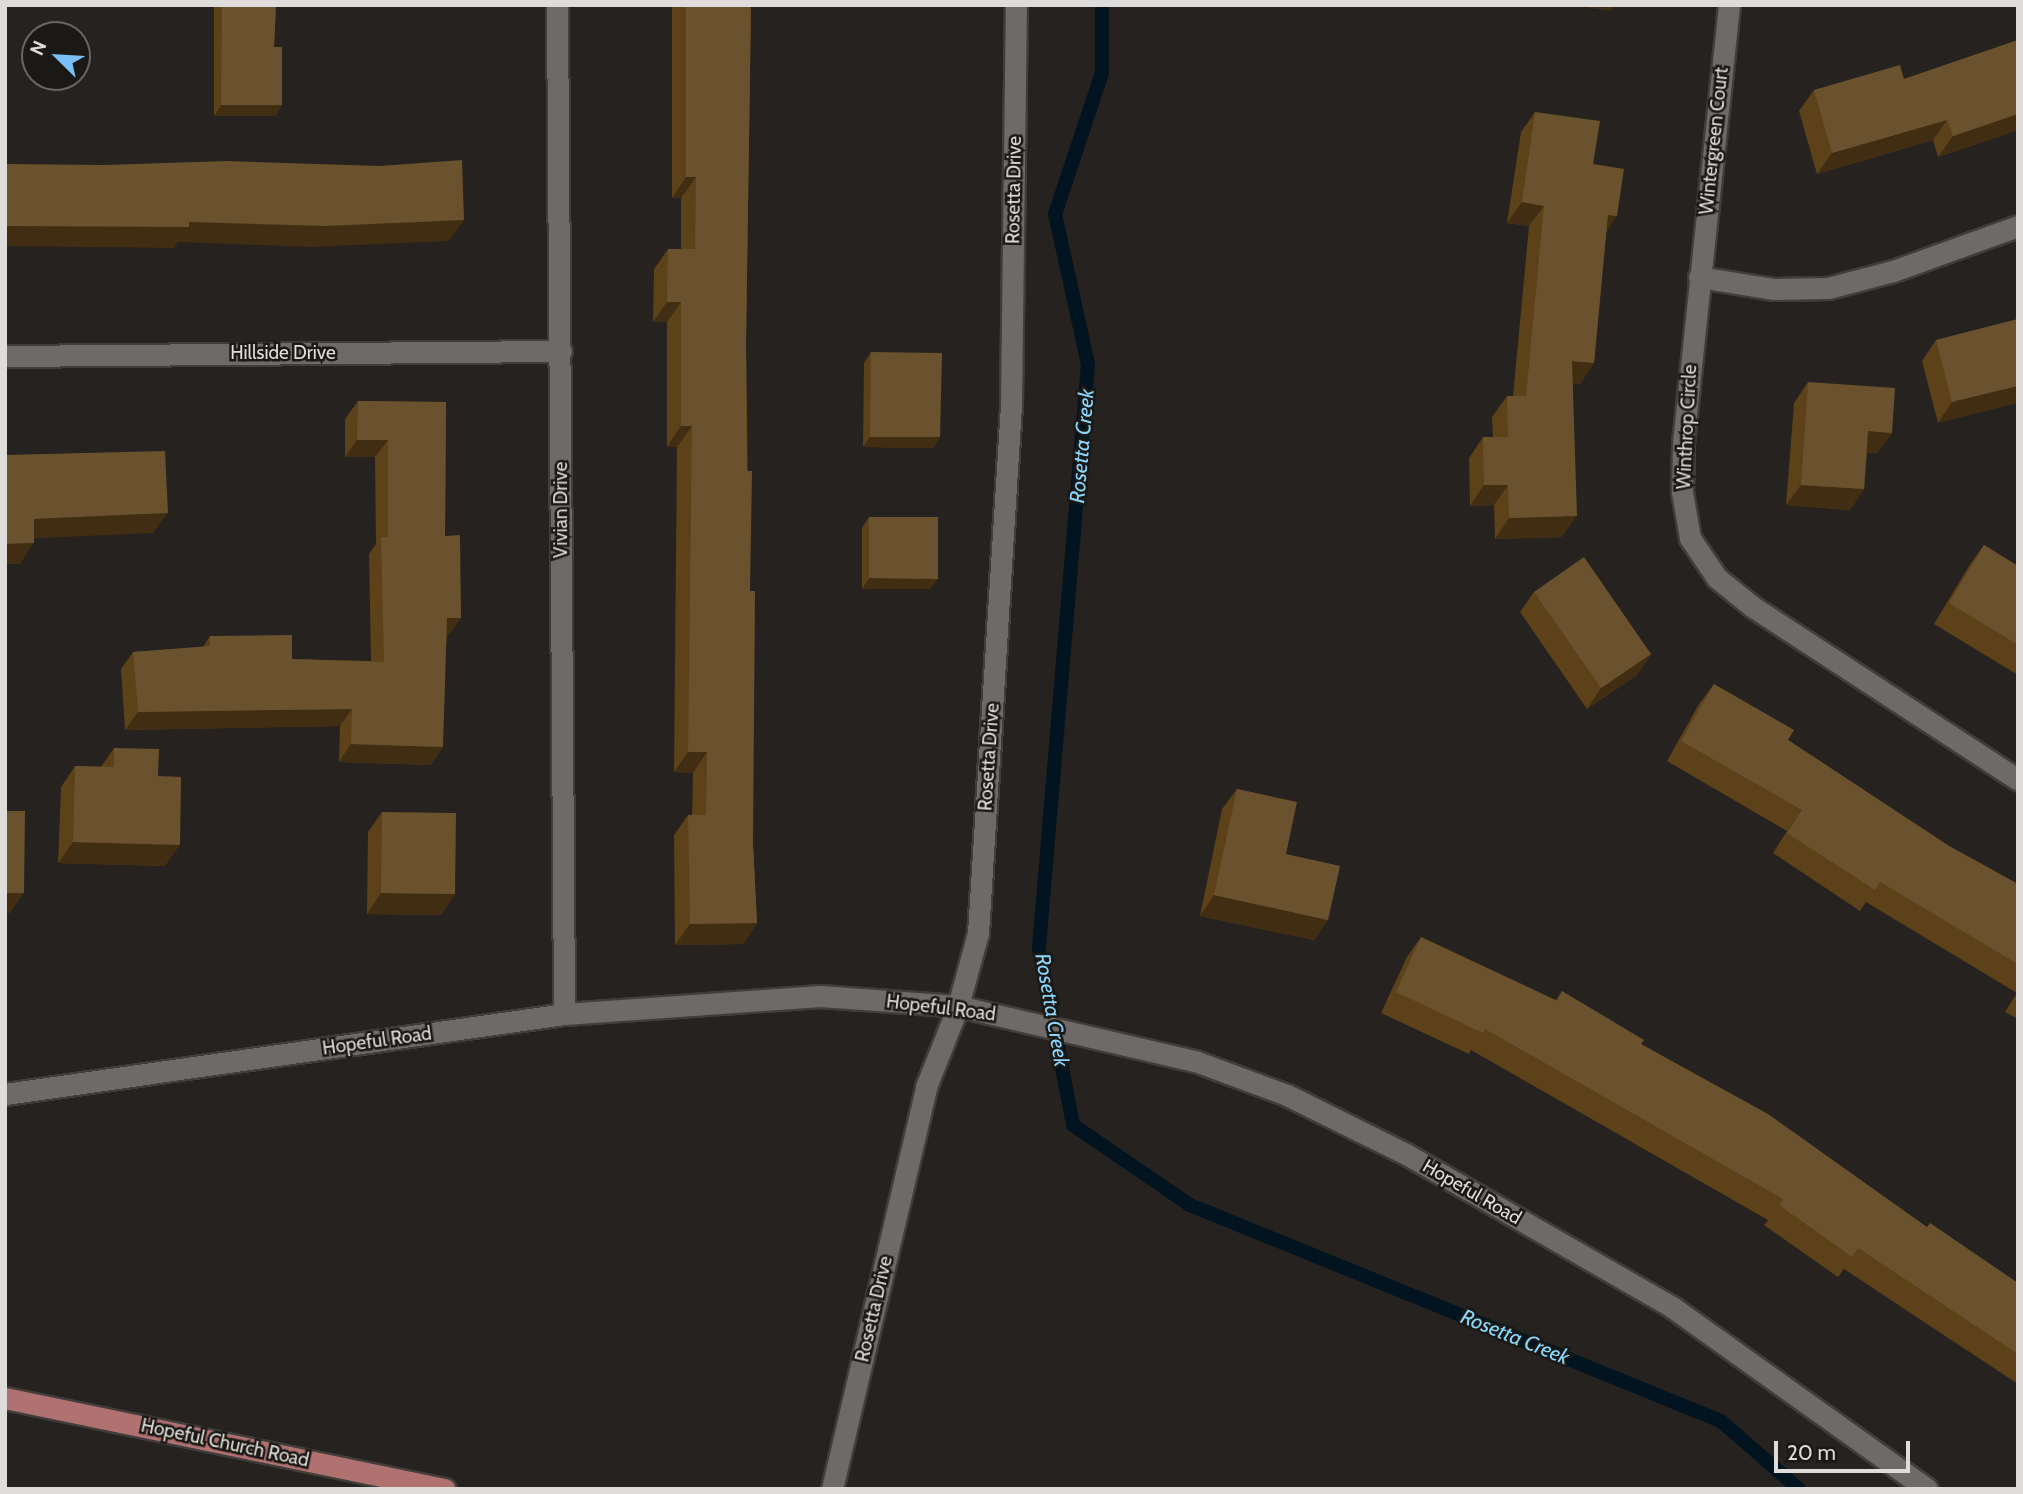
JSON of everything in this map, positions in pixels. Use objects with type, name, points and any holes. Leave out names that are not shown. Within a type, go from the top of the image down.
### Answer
[{"type":"main road","name":"Hopeful Church Road","points":[[5,1398],[445,1489]]},
{"type":"street","name":"Vivian Drive","points":[[557,5],[564,1014]]},
{"type":"street","name":"Rosetta Drive","points":[[832,1489],[926,1087],[958,1006],[978,933],[1011,405],[1016,5]]},
{"type":"street","name":"Wintergreen Court","points":[[1699,277],[1729,5]]},
{"type":"street","points":[[1699,277],[1774,289],[1828,288],[1893,271],[2018,226]]},
{"type":"street","name":"Winthrop Circle","points":[[1699,277],[1683,445],[1682,492],[1690,538],[1717,578],[1753,607],[2018,780]]},
{"type":"street","name":"Hillside Drive","points":[[5,356],[561,351]]},
{"type":"street","name":"Hopeful Road","points":[[5,1094],[564,1014],[820,996],[958,1006],[1195,1061],[1287,1096],[1406,1154],[1672,1307],[1927,1489]]},
{"type":"building","points":[[222,5],[276,5],[274,47],[282,47],[282,105],[221,105]]},
{"type":"building","points":[[686,5],[751,5],[746,343],[747,471],[752,471],[750,591],[755,591],[753,844],[757,923],[690,924],[688,815],[706,815],[707,752],[688,752],[692,426],[681,426],[681,302],[667,302],[668,249],[695,249],[696,177],[686,177]]},
{"type":"building","points":[[2018,40],[2018,114],[1953,136],[1947,120],[1832,153],[1814,90],[1900,65],[1904,79]]},
{"type":"building","points":[[1535,112],[1600,121],[1593,164],[1624,169],[1617,216],[1608,215],[1594,363],[1572,361],[1577,516],[1509,518],[1508,485],[1484,485],[1483,437],[1508,437],[1507,396],[1526,396],[1544,206],[1522,202]]},
{"type":"building","points":[[462,160],[464,220],[326,226],[189,222],[189,227],[5,226],[5,164],[105,165],[227,161],[380,166]]},
{"type":"building","points":[[2018,319],[2018,386],[1952,402],[1936,340]]},
{"type":"building","points":[[871,352],[942,353],[940,437],[870,437]]},
{"type":"building","points":[[1808,382],[1895,388],[1892,433],[1868,431],[1864,489],[1801,485]]},
{"type":"building","points":[[358,401],[446,402],[445,536],[460,535],[461,618],[447,618],[443,747],[351,744],[352,709],[138,712],[133,652],[210,646],[210,636],[292,635],[292,659],[384,662],[381,537],[388,537],[388,440],[357,440]]},
{"type":"building","points":[[165,451],[168,513],[34,519],[34,543],[5,544],[5,455]]},
{"type":"building","points":[[869,517],[938,517],[938,579],[869,578]]},
{"type":"building","points":[[1984,545],[2018,566],[2018,645],[1949,603]]},
{"type":"building","points":[[1584,557],[1651,654],[1601,688],[1534,592]]},
{"type":"building","points":[[1714,684],[1794,730],[1788,740],[1949,846],[2018,884],[2018,964],[1880,882],[1875,890],[1787,833],[1802,810],[1681,741]]},
{"type":"building","points":[[114,748],[159,749],[158,776],[181,777],[180,845],[73,842],[75,766],[114,767]]},
{"type":"building","points":[[1237,789],[1297,802],[1286,854],[1340,866],[1328,920],[1214,895]]},
{"type":"building","points":[[5,811],[25,811],[24,893],[5,893]]},
{"type":"building","points":[[382,812],[456,813],[455,894],[381,893]]},
{"type":"building","points":[[1421,937],[1557,1001],[1562,991],[1644,1040],[1641,1044],[1768,1114],[1927,1227],[1930,1223],[2018,1283],[2018,1354],[1858,1248],[1852,1257],[1779,1205],[1783,1199],[1485,1029],[1483,1033],[1396,992]]},
{"type":"waterway","name":"Rosetta Creek","points":[[1102,5],[1102,73],[1055,214],[1088,364],[1039,948],[1073,1125],[1190,1205],[1721,1421],[1799,1489]]}]
